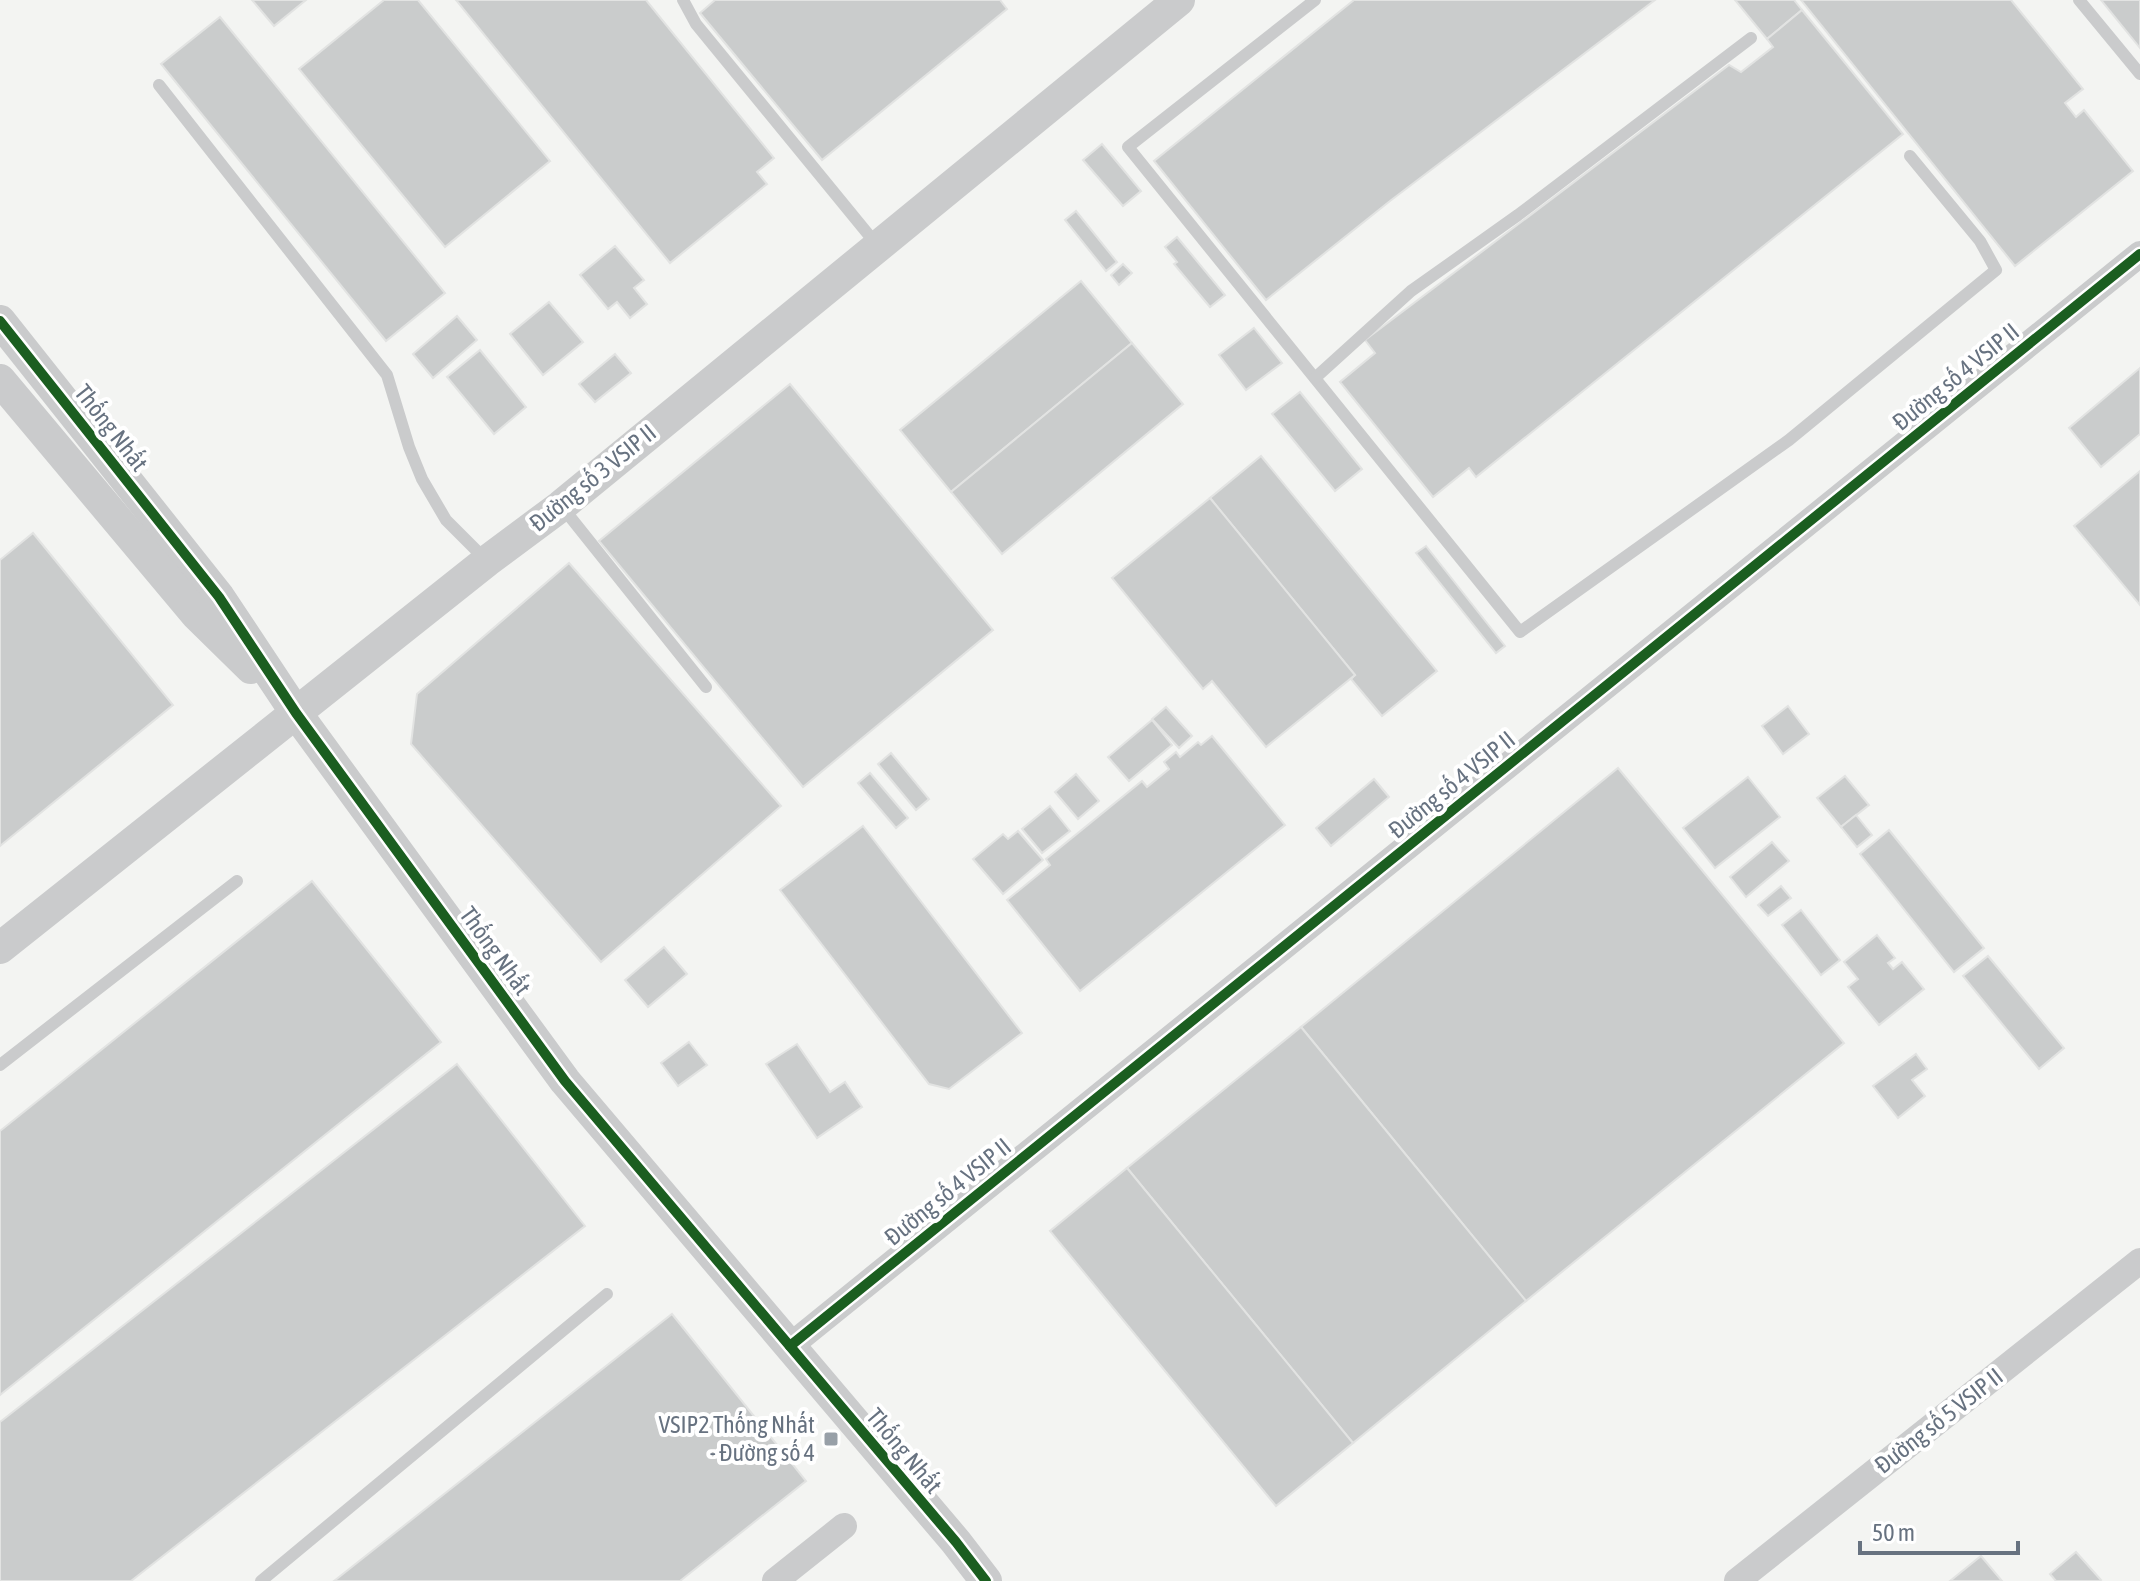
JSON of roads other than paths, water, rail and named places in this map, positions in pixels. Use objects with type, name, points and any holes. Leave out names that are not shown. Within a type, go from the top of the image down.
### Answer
[{"type":"street","name":"Đường số 3 VSIP II","points":[[0,948],[487,561],[561,506],[1179,0]]},
{"type":"street","name":"Đường số 4 VSIP II","points":[[790,1346],[2140,254]]},
{"type":"street","name":"Thống Nhất","points":[[0,321],[219,597],[296,713],[565,1081],[986,1581]]},
{"type":"street","name":"Thống Nhất","points":[[0,380],[196,614],[296,713]]},
{"type":"street","name":"Đường số 5 VSIP II","points":[[1737,1581],[2140,1261]]},
{"type":"street","points":[[775,1581],[844,1526]]},
{"type":"lane","points":[[683,0],[696,24],[878,247]]},
{"type":"lane","points":[[1315,0],[1128,147],[1520,632],[1789,440],[1996,270],[1980,241],[1910,156]]},
{"type":"lane","points":[[2079,0],[2140,74]]},
{"type":"lane","points":[[1315,378],[1411,291],[1518,215],[1751,38]]},
{"type":"lane","points":[[159,85],[387,375],[422,479],[446,520],[487,561]]},
{"type":"lane","points":[[561,506],[706,687]]},
{"type":"lane","points":[[0,1065],[237,881]]},
{"type":"lane","points":[[261,1581],[607,1294]]},
{"type":"place","name":"VSIP2 Thống Nhất - Đường số 4","points":[[831,1439]]}]
